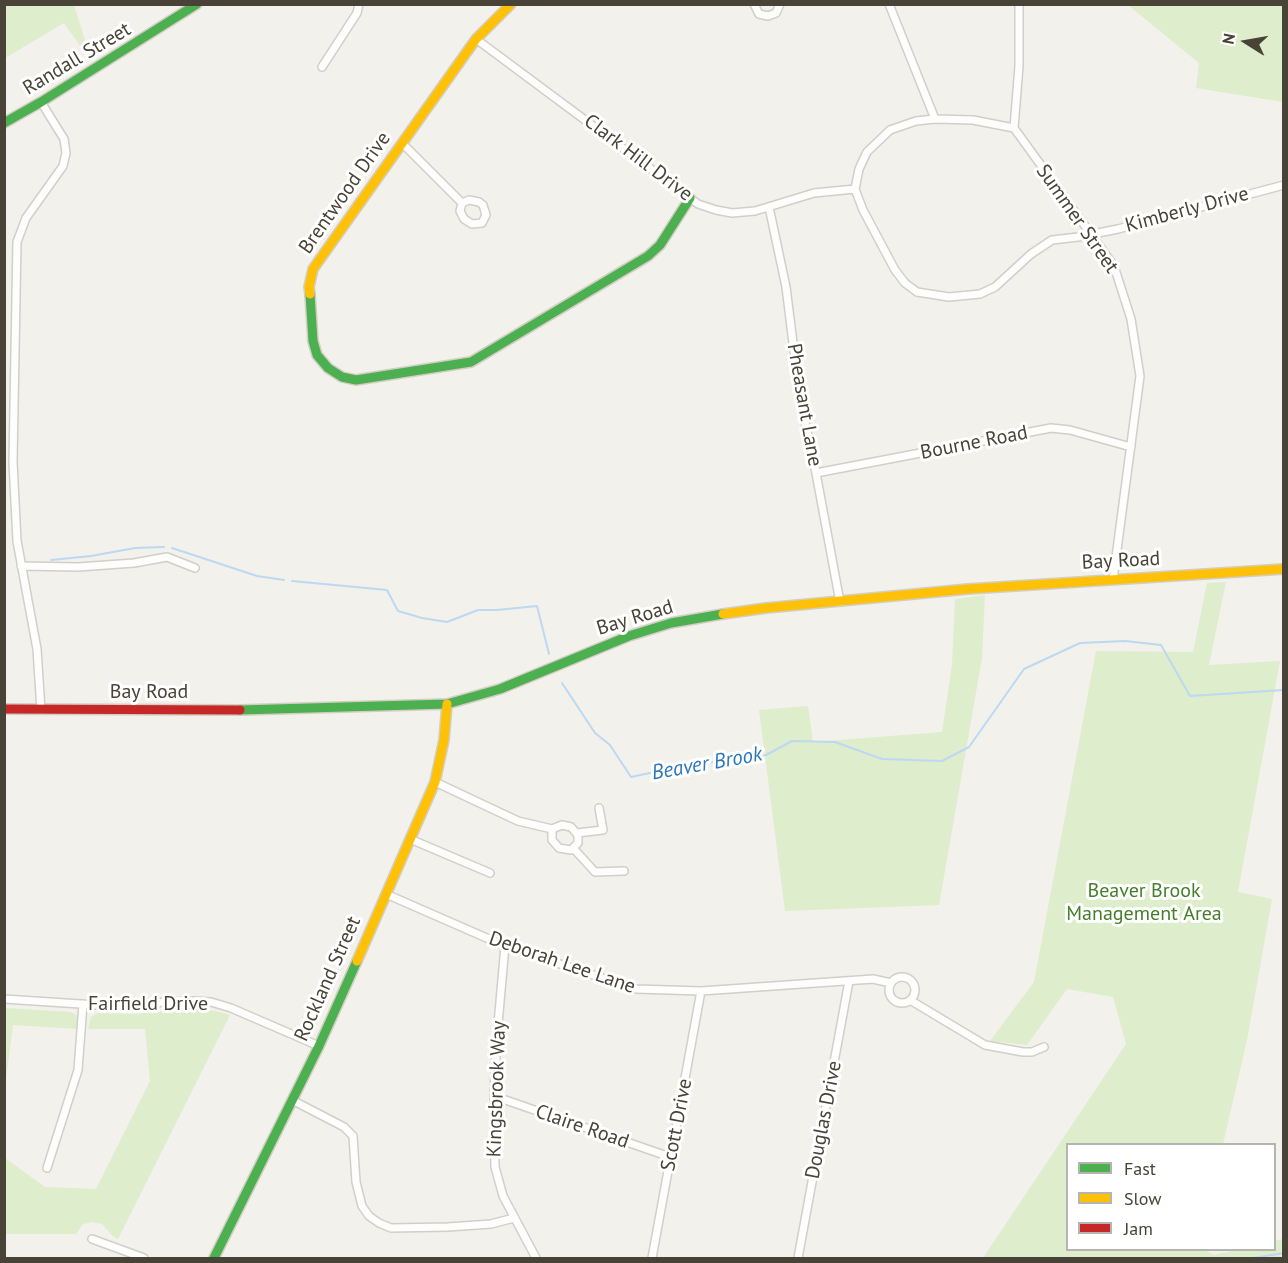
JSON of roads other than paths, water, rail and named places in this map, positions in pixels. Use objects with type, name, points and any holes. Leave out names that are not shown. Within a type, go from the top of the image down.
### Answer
[{"type":"street","name":"Randall Street","points":[[4,123],[197,4]]},
{"type":"street","points":[[322,67],[357,13],[358,4]]},
{"type":"street","name":"Brentwood Drive","points":[[511,4],[476,39],[313,268],[309,287],[313,341],[317,355],[328,368],[342,377],[356,380],[471,362],[648,256],[660,245],[690,198]]},
{"type":"street","points":[[754,4],[759,14],[768,16],[776,13],[780,4]]},
{"type":"street","points":[[889,4],[935,119]]},
{"type":"street","points":[[855,189],[867,152],[890,130],[916,121],[935,119],[973,120],[1014,128],[1019,66],[1019,4]]},
{"type":"street","name":"Clark Hill Drive","points":[[476,39],[603,131],[698,204],[732,213],[755,211],[814,193],[855,189]]},
{"type":"street","points":[[41,102],[64,139],[66,149],[65,161],[30,210],[22,224],[17,242],[13,462],[14,506],[21,566],[37,649],[41,710]]},
{"type":"street","name":"Summer Street","points":[[1014,128],[1114,266],[1131,319],[1140,376],[1113,580]]},
{"type":"street","points":[[402,143],[462,203]]},
{"type":"street","name":"Kimberly Drive","points":[[855,189],[867,221],[895,270],[911,288],[925,295],[957,297],[987,292],[1044,243],[1052,240],[1091,235],[1167,217],[1284,185]]},
{"type":"street","name":"Pheasant Lane","points":[[769,207],[786,287],[800,399],[840,602]]},
{"type":"street","name":"Bourne Road","points":[[816,473],[1052,428],[1070,430],[1131,447]]},
{"type":"street","points":[[21,566],[89,566],[134,563],[166,557],[195,568]]},
{"type":"street","name":"Bay Road","points":[[4,709],[182,711],[447,704],[500,689],[629,636],[671,623],[766,608],[992,587],[1284,569]]},
{"type":"street","name":"Rockland Street","points":[[214,1258],[319,1046],[435,782],[444,740],[447,704]]},
{"type":"street","points":[[435,782],[518,821],[552,829],[562,825],[568,826],[577,834],[578,843],[574,849],[565,851],[556,846],[552,840],[552,829]]},
{"type":"street","points":[[577,834],[603,830],[599,808]]},
{"type":"street","points":[[410,839],[490,873]]},
{"type":"street","points":[[574,849],[595,872],[624,871]]},
{"type":"street","name":"Deborah Lee Lane","points":[[386,894],[506,946],[636,989],[701,991],[873,979],[891,983],[901,977],[910,979],[915,987],[910,1000]]},
{"type":"street","name":"Kingsbrook Way","points":[[506,946],[497,1035],[494,1096],[495,1167],[502,1196],[536,1258]]},
{"type":"street","name":"Douglas Drive","points":[[798,1258],[849,981]]},
{"type":"street","points":[[891,983],[890,991],[893,999],[900,1002],[910,1000],[985,1045],[1023,1052],[1032,1052],[1044,1047]]},
{"type":"street","name":"Scott Drive","points":[[652,1258],[701,991]]},
{"type":"street","name":"Fairfield Drive","points":[[4,999],[83,1005],[211,1002],[231,1008],[319,1046]]},
{"type":"street","points":[[47,1168],[78,1070],[83,1005]]},
{"type":"street","name":"Claire Road","points":[[494,1096],[670,1157]]},
{"type":"street","points":[[292,1100],[344,1127],[353,1136],[356,1182],[362,1206],[369,1216],[379,1223],[391,1227],[438,1227],[491,1224],[514,1218]]},
{"type":"street","points":[[92,1239],[144,1258]]},
{"type":"waterway","name":"Beaver Brook","points":[[51,560],[135,548],[164,547]]},
{"type":"waterway","name":"Beaver Brook","points":[[172,548],[257,576],[284,580]]},
{"type":"waterway","name":"Beaver Brook","points":[[292,581],[387,590],[398,611],[447,622],[478,610],[537,606],[549,654]]},
{"type":"waterway","name":"Beaver Brook","points":[[562,683],[595,733],[610,745],[631,777],[683,766],[766,755],[792,741],[835,742],[882,759],[942,761],[969,747],[1024,669],[1080,643],[1125,641],[1161,645],[1190,696],[1284,690]]},
{"type":"waterway","points":[[1253,1258],[1284,1253]]},
{"type":"waterway","points":[[890,1258],[908,1258]]},
{"type":"park label","name":"Beaver Brook Management Area","points":[[1144,902]]}]
